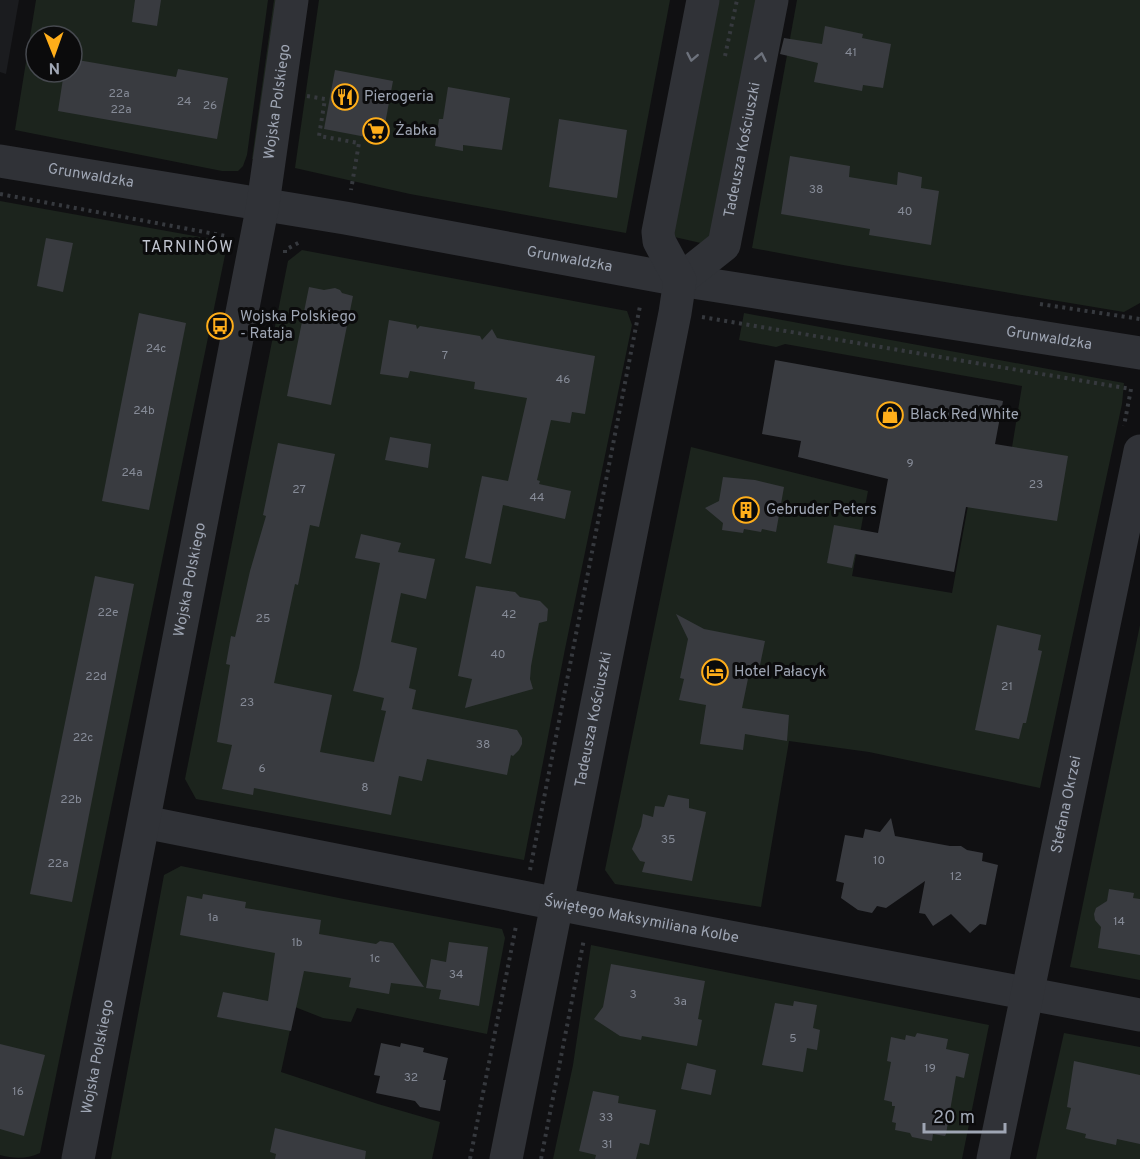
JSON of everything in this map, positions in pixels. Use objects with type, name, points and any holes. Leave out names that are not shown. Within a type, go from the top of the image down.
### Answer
[{"type":"street","name":"Wojska Polskiego","points":[[78,1159],[144,822],[271,246],[263,204],[292,0]]},
{"type":"street","points":[[680,280],[659,241],[658,232],[704,0]]},
{"type":"street","name":"Tadeusza Kościuszki","points":[[506,1159],[680,280],[724,245],[772,0]]},
{"type":"street","name":"Grunwaldzka","points":[[0,161],[345,218],[680,280],[1140,353]]},
{"type":"street","name":"Stefana Okrzei","points":[[993,1159],[1028,994],[1131,444]]},
{"type":"street","name":"Świętego Maksymiliana Kolbe","points":[[144,822],[1140,1015]]},
{"type":"path","points":[[301,95],[325,99],[319,136],[359,143],[345,218]]},
{"type":"path","points":[[0,194],[271,246],[298,242],[308,243]]},
{"type":"path","points":[[271,246],[283,262]]},
{"type":"path","points":[[1035,303],[1140,319]]},
{"type":"path","points":[[530,872],[640,306]]},
{"type":"path","points":[[698,317],[1131,389],[1131,444]]},
{"type":"path","points":[[470,1159],[516,924]]},
{"type":"path","points":[[541,1159],[585,939]]},
{"type":"shaded area","points":[[0,0],[19,0],[6,74],[0,72]]},
{"type":"shaded area","points":[[36,0],[268,0],[247,155],[243,166],[238,171],[222,171],[15,130],[24,74],[24,84],[84,84],[84,24],[32,24]]},
{"type":"shaded area","points":[[274,0],[280,0],[256,159],[252,159]]},
{"type":"shaded area","points":[[319,0],[670,0],[626,233],[410,194],[295,168]]},
{"type":"shaded area","points":[[718,0],[762,0],[714,246],[670,236]]},
{"type":"shaded area","points":[[797,0],[1140,0],[1140,303],[1124,312],[752,248]]},
{"type":"shaded area","points":[[0,201],[217,240],[225,255],[40,1153],[20,1158],[0,1155]]},
{"type":"shaded area","points":[[302,250],[627,311],[632,325],[524,860],[196,799],[185,779],[288,261]]},
{"type":"shaded area","points":[[744,313],[1124,383],[1122,404],[1040,788],[869,752],[789,741],[761,907],[615,884],[605,870],[691,447],[868,491],[852,576],[952,593],[974,473],[1007,478],[1022,386],[785,344],[776,347],[739,340]]},
{"type":"shaded area","points":[[1140,625],[1140,980],[1070,967]]},
{"type":"shaded area","points":[[181,866],[502,929],[505,938],[487,1034],[357,1008],[351,1022],[323,1018],[295,1007],[281,1072],[440,1122],[432,1159],[111,1159],[164,875]]},
{"type":"shaded area","points":[[591,945],[989,1025],[962,1159],[553,1159],[573,1065]]},
{"type":"shaded area","points":[[1064,1033],[1140,1047],[1140,1159],[1036,1159]]},
{"type":"building","points":[[135,0],[161,0],[157,26],[132,22]]},
{"type":"building","points":[[825,26],[863,34],[862,38],[891,44],[883,88],[863,85],[862,91],[814,82],[818,63],[780,54],[784,38],[822,44]]},
{"type":"building","points":[[84,61],[176,77],[178,69],[228,78],[217,139],[58,111],[62,84],[84,84]]},
{"type":"building","points":[[335,70],[393,81],[382,140],[324,129]]},
{"type":"building","points":[[448,87],[510,98],[502,150],[463,145],[463,151],[435,146],[439,119],[443,119]]},
{"type":"building","points":[[559,119],[627,130],[617,198],[549,187]]},
{"type":"building","points":[[790,156],[850,166],[849,177],[897,185],[898,172],[922,177],[921,188],[939,191],[931,245],[869,235],[870,229],[781,214]]},
{"type":"building","points":[[46,238],[73,243],[63,292],[37,286]]},
{"type":"building","points":[[309,287],[324,290],[335,288],[353,296],[331,405],[287,396]]},
{"type":"building","points":[[139,313],[186,323],[149,510],[102,501]]},
{"type":"building","points":[[389,320],[416,325],[417,329],[420,326],[480,336],[482,340],[492,329],[497,338],[595,356],[585,414],[572,412],[570,423],[551,420],[537,480],[540,481],[539,484],[571,491],[565,519],[503,505],[491,564],[465,558],[482,476],[508,481],[527,398],[474,389],[475,382],[410,371],[408,378],[380,374]]},
{"type":"building","points":[[775,360],[1003,401],[995,444],[1068,456],[1057,521],[966,507],[954,572],[855,554],[852,568],[827,563],[834,525],[878,533],[888,479],[798,457],[801,441],[762,434]]},
{"type":"building","points":[[390,437],[431,444],[428,468],[385,460]]},
{"type":"building","points":[[278,443],[335,454],[319,527],[310,525],[274,683],[332,695],[320,752],[374,762],[386,711],[381,710],[384,698],[353,691],[380,563],[355,558],[361,534],[401,543],[398,552],[435,559],[426,599],[401,593],[391,642],[417,648],[409,688],[416,690],[412,709],[517,730],[522,738],[522,744],[513,756],[511,755],[507,775],[427,759],[422,781],[399,776],[391,815],[254,788],[253,795],[222,789],[232,745],[217,742],[230,665],[226,664],[231,636],[235,637],[250,571],[266,516],[263,515]]},
{"type":"building","name":"Gebruder Peters","points":[[723,477],[755,480],[784,487],[776,532],[762,529],[761,532],[744,529],[743,533],[722,530],[723,523],[705,508],[719,501]]},
{"type":"building","points":[[95,576],[134,584],[72,902],[30,894]]},
{"type":"building","points":[[476,586],[515,592],[520,597],[540,601],[548,609],[547,621],[539,623],[531,666],[530,679],[533,689],[465,708],[472,679],[458,676]]},
{"type":"building","name":"Hotel Pałacyk","points":[[676,614],[704,629],[765,641],[760,665],[751,664],[742,708],[789,715],[787,741],[745,734],[743,750],[700,744],[706,705],[679,700],[684,679],[680,678],[688,639]]},
{"type":"building","points":[[997,625],[1041,635],[1038,650],[1042,651],[1026,723],[1023,723],[1019,739],[975,730]]},
{"type":"building","points":[[668,795],[689,799],[689,808],[706,812],[692,881],[642,872],[645,862],[640,861],[632,849],[643,814],[653,817],[655,806],[664,807]]},
{"type":"building","points":[[891,818],[895,836],[961,846],[967,850],[983,853],[982,861],[998,865],[986,925],[980,924],[970,933],[951,914],[933,926],[925,914],[919,913],[925,881],[886,908],[877,906],[872,913],[858,910],[841,898],[844,883],[836,881],[845,835],[863,838],[865,829],[880,832]]},
{"type":"building","points":[[1109,889],[1134,893],[1133,898],[1140,899],[1140,955],[1098,948],[1101,927],[1095,920],[1094,914],[1096,908],[1107,901]]},
{"type":"building","points":[[203,894],[246,902],[245,908],[321,920],[319,934],[376,944],[380,941],[393,943],[424,987],[391,983],[389,994],[349,987],[351,978],[304,971],[291,1031],[217,1017],[223,992],[268,1001],[275,953],[180,935],[187,896],[202,899]]},
{"type":"building","points":[[449,942],[488,947],[479,1006],[439,999],[441,990],[426,988],[431,959],[446,962]]},
{"type":"building","points":[[611,964],[705,981],[698,1019],[702,1020],[697,1046],[642,1036],[641,1040],[620,1036],[594,1019],[603,1007]]},
{"type":"building","points":[[794,1001],[817,1005],[813,1028],[820,1030],[817,1050],[807,1048],[803,1072],[762,1065],[775,1003],[793,1006]]},
{"type":"building","points":[[917,1033],[948,1039],[946,1049],[969,1054],[964,1078],[956,1076],[946,1134],[945,1136],[933,1134],[932,1141],[912,1137],[910,1133],[895,1130],[896,1123],[892,1122],[895,1106],[892,1106],[892,1102],[884,1100],[891,1062],[887,1061],[891,1037],[905,1040],[906,1035],[915,1037]]},
{"type":"building","points":[[381,1043],[400,1047],[401,1043],[424,1048],[423,1052],[448,1058],[440,1111],[420,1107],[415,1101],[376,1093],[380,1076],[374,1075]]},
{"type":"building","points":[[0,1044],[45,1055],[24,1136],[0,1129]]},
{"type":"building","points":[[1074,1061],[1140,1075],[1140,1144],[1117,1139],[1116,1145],[1085,1138],[1086,1134],[1066,1129],[1071,1108],[1067,1107]]},
{"type":"building","points":[[687,1063],[716,1070],[711,1095],[681,1089]]},
{"type":"building","points":[[593,1091],[619,1096],[618,1103],[656,1110],[649,1145],[640,1143],[636,1159],[595,1159],[596,1155],[579,1151]]},
{"type":"building","points":[[275,1128],[366,1151],[365,1159],[275,1159],[276,1154],[270,1152]]},
{"type":"place","name":"Pierogeria","points":[[345,97]]},
{"type":"place","name":"Żabka","points":[[376,131]]},
{"type":"place","name":"Wojska Polskiego - Rataja","points":[[220,326]]},
{"type":"place","name":"Black Red White","points":[[890,415]]},
{"type":"place","name":"Gebruder Peters","points":[[746,510]]},
{"type":"place","name":"Hotel Pałacyk","points":[[715,672]]},
{"type":"district","name":"TARNINÓW","points":[[188,248]]}]
